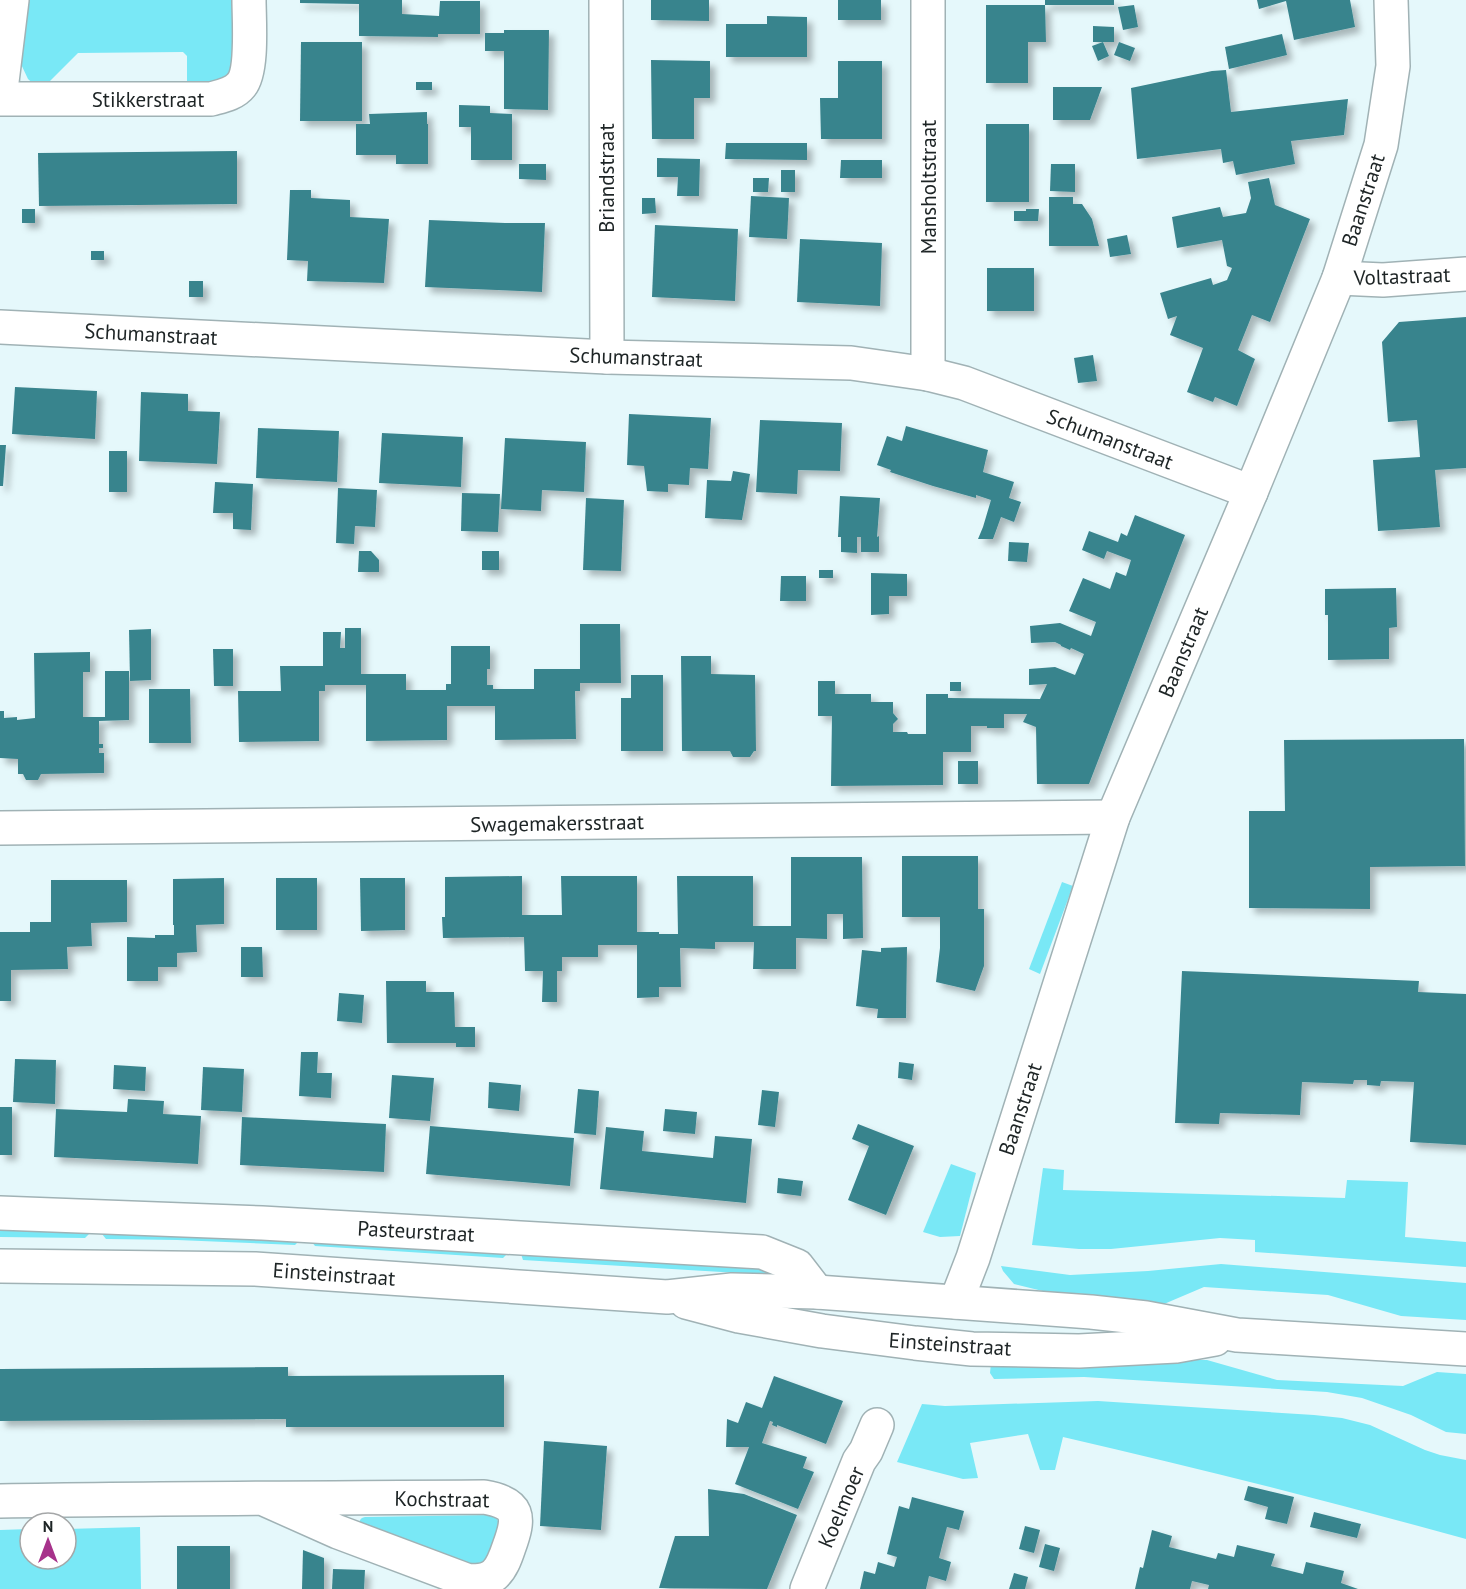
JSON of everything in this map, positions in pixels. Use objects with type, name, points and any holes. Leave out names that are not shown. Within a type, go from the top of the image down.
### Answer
[{"type":"street","points":[[0,98],[12,0]]},
{"type":"street","name":"Stikkerstraat","points":[[0,98],[211,99],[231,93],[242,85],[246,71],[249,53],[249,0]]},
{"type":"street","name":"Briandstraat","points":[[606,0],[607,357]]},
{"type":"street","name":"Mansholtstraat","points":[[928,0],[928,374]]},
{"type":"street","name":"Baanstraat","points":[[956,1302],[973,1258],[1113,817],[1339,278],[1381,145],[1393,66],[1390,0]]},
{"type":"street","name":"Voltastraat","points":[[1339,278],[1383,280],[1466,274]]},
{"type":"street","name":"Schumanstraat","points":[[0,327],[607,357],[851,363],[928,374],[964,383],[1251,492]]},
{"type":"street","name":"Swagemakersstraat","points":[[0,828],[1113,817]]},
{"type":"street","name":"Pasteurstraat","points":[[0,1213],[262,1222],[762,1252],[797,1266],[817,1292]]},
{"type":"street","name":"Einsteinstraat","points":[[0,1266],[255,1269],[667,1297],[732,1290],[817,1292],[1091,1312],[1146,1318],[1237,1335],[1466,1349]]},
{"type":"street","name":"Einsteinstraat","points":[[667,1297],[739,1316],[822,1331],[972,1349],[1079,1351],[1176,1346],[1237,1335]]},
{"type":"street","name":"Koelmoer","points":[[807,1589],[859,1461],[877,1425]]},
{"type":"street","name":"Kochstraat","points":[[0,1501],[484,1497],[499,1499],[512,1509],[516,1519],[516,1529],[503,1565],[496,1574],[486,1580],[466,1580],[338,1532],[264,1499]]},
{"type":"shaded area","points":[[24,0],[238,0],[237,65],[222,83],[187,86],[187,56],[183,52],[78,53],[42,89],[38,88],[28,79],[20,62]]},
{"type":"shaded area","points":[[1062,882],[1073,886],[1040,974],[1029,969]]},
{"type":"shaded area","points":[[951,1164],[976,1173],[960,1236],[940,1237],[923,1232]]},
{"type":"shaded area","points":[[1043,1168],[1064,1170],[1063,1190],[1345,1198],[1347,1180],[1408,1182],[1405,1237],[1466,1242],[1466,1267],[1255,1252],[1255,1240],[1220,1238],[1111,1249],[1032,1245]]},
{"type":"shaded area","points":[[0,1224],[772,1265],[771,1275],[523,1260],[521,1254],[507,1254],[503,1258],[315,1246],[312,1242],[299,1241],[295,1245],[106,1239],[102,1234],[89,1234],[85,1238],[0,1237]]},
{"type":"shaded area","points":[[1221,1264],[1466,1283],[1466,1320],[1401,1316],[1328,1295],[1204,1287],[1164,1304],[1067,1297],[1014,1284],[1001,1266],[1070,1275]]},
{"type":"shaded area","points":[[1207,1360],[1277,1380],[1403,1386],[1437,1372],[1466,1374],[1466,1434],[1446,1432],[1411,1415],[1362,1398],[1327,1392],[1084,1377],[994,1379],[990,1373],[991,1363]]},
{"type":"shaded area","points":[[1098,1401],[1342,1418],[1370,1425],[1425,1450],[1466,1460],[1466,1539],[1265,1486],[1063,1437],[1055,1470],[1040,1470],[1028,1434],[970,1443],[978,1478],[963,1479],[897,1462],[922,1404],[945,1406]]},
{"type":"shaded area","points":[[490,1515],[497,1519],[500,1525],[488,1561],[478,1567],[359,1525],[360,1520],[365,1517]]},
{"type":"shaded area","points":[[140,1527],[141,1589],[0,1589],[0,1530],[18,1529],[18,1571],[78,1571],[78,1529]]},
{"type":"building","points":[[300,0],[402,0],[402,14],[439,16],[440,1],[480,1],[480,34],[438,34],[438,37],[359,36],[359,4],[300,3]]},
{"type":"building","points":[[651,0],[709,0],[709,21],[651,20]]},
{"type":"building","points":[[838,0],[881,0],[881,20],[838,20]]},
{"type":"building","points":[[1045,0],[1114,0],[1114,5],[1045,5]]},
{"type":"building","points":[[1257,0],[1350,0],[1355,27],[1294,40],[1286,1],[1259,9]]},
{"type":"building","points":[[986,5],[1045,5],[1046,42],[1028,42],[1028,83],[986,83]]},
{"type":"building","points":[[1134,5],[1138,27],[1123,30],[1118,7]]},
{"type":"building","points":[[767,16],[807,17],[807,57],[726,57],[726,24],[767,24]]},
{"type":"building","points":[[1093,26],[1114,27],[1114,42],[1093,42]]},
{"type":"building","points":[[504,30],[549,30],[548,110],[504,109],[504,51],[485,51],[485,33],[504,33]]},
{"type":"building","points":[[1282,34],[1287,55],[1229,69],[1225,47]]},
{"type":"building","points":[[301,42],[362,42],[362,121],[300,121]]},
{"type":"building","points":[[1103,42],[1109,56],[1098,61],[1092,46]]},
{"type":"building","points":[[1119,42],[1135,48],[1130,61],[1114,55]]},
{"type":"building","points":[[651,60],[710,61],[710,98],[694,98],[694,139],[652,139]]},
{"type":"building","points":[[838,61],[882,61],[882,139],[821,139],[820,98],[838,98]]},
{"type":"building","points":[[1226,70],[1231,112],[1348,99],[1344,135],[1291,141],[1295,164],[1236,175],[1233,161],[1223,163],[1221,149],[1137,159],[1131,88]]},
{"type":"building","points":[[416,82],[432,82],[432,90],[416,90]]},
{"type":"building","points":[[1053,87],[1102,87],[1090,120],[1053,120]]},
{"type":"building","points":[[459,105],[490,106],[490,113],[512,114],[512,160],[471,160],[471,127],[459,127]]},
{"type":"building","points":[[427,112],[428,164],[396,164],[396,155],[356,155],[356,124],[370,124],[369,114]]},
{"type":"building","points":[[986,124],[1029,124],[1029,202],[986,202]]},
{"type":"building","points":[[726,143],[807,143],[807,160],[725,159]]},
{"type":"building","points":[[237,151],[237,204],[39,206],[38,153]]},
{"type":"building","points":[[657,158],[700,159],[699,196],[677,196],[678,177],[657,177]]},
{"type":"building","points":[[841,160],[882,160],[882,178],[840,178]]},
{"type":"building","points":[[519,164],[546,164],[546,180],[519,179]]},
{"type":"building","points":[[1051,164],[1075,164],[1075,192],[1050,191]]},
{"type":"building","points":[[781,170],[795,170],[795,192],[781,192]]},
{"type":"building","points":[[753,178],[769,178],[768,192],[753,192]]},
{"type":"building","points":[[1269,178],[1275,205],[1310,219],[1270,322],[1252,315],[1238,350],[1255,359],[1237,406],[1215,397],[1213,402],[1187,392],[1203,348],[1170,335],[1177,316],[1168,319],[1160,293],[1211,278],[1213,285],[1227,280],[1232,268],[1227,266],[1222,240],[1177,248],[1172,217],[1220,207],[1223,217],[1246,213],[1251,198],[1248,182]]},
{"type":"building","points":[[290,190],[311,190],[311,198],[350,200],[350,217],[389,219],[384,283],[307,281],[308,261],[287,260]]},
{"type":"building","points":[[751,196],[789,198],[787,239],[749,237]]},
{"type":"building","points":[[1049,197],[1073,197],[1073,204],[1082,204],[1092,219],[1099,246],[1049,246]]},
{"type":"building","points":[[642,198],[655,198],[656,213],[642,214]]},
{"type":"building","points":[[22,209],[35,209],[35,223],[22,223]]},
{"type":"building","points":[[1026,209],[1039,209],[1038,221],[1014,221],[1014,211],[1026,211]]},
{"type":"building","points":[[429,220],[545,223],[542,292],[425,287]]},
{"type":"building","points":[[655,225],[738,229],[735,301],[652,297]]},
{"type":"building","points":[[1127,235],[1131,254],[1110,257],[1107,239]]},
{"type":"building","points":[[800,239],[882,243],[880,306],[797,302]]},
{"type":"building","points":[[91,251],[104,251],[104,260],[91,260]]},
{"type":"building","points":[[987,268],[1034,268],[1034,311],[987,311]]},
{"type":"building","points":[[189,281],[203,281],[203,297],[189,297]]},
{"type":"building","points":[[1466,317],[1466,468],[1435,470],[1440,527],[1378,531],[1373,460],[1420,457],[1417,420],[1388,422],[1382,342],[1399,322]]},
{"type":"building","points":[[1093,355],[1097,381],[1078,383],[1074,358]]},
{"type":"building","points":[[15,387],[97,391],[95,439],[12,434]]},
{"type":"building","points":[[141,392],[188,394],[188,411],[220,412],[217,464],[139,461]]},
{"type":"building","points":[[629,414],[711,418],[708,469],[690,468],[689,485],[668,484],[668,492],[647,491],[644,466],[627,465]]},
{"type":"building","points":[[760,420],[842,423],[840,471],[798,470],[797,494],[756,492]]},
{"type":"building","points":[[906,426],[988,450],[983,472],[1014,482],[1009,498],[1021,502],[1014,522],[1001,517],[993,539],[978,539],[991,500],[933,486],[890,472],[891,470],[877,465],[887,436],[902,441]]},
{"type":"building","points":[[258,428],[339,431],[337,482],[256,478]]},
{"type":"building","points":[[382,433],[463,437],[461,487],[379,483]]},
{"type":"building","points":[[505,438],[586,442],[584,492],[542,490],[541,511],[501,509]]},
{"type":"building","points":[[0,445],[6,445],[3,486],[0,486]]},
{"type":"building","points":[[109,451],[127,451],[127,492],[109,492]]},
{"type":"building","points":[[733,471],[750,474],[742,520],[705,518],[707,480],[731,481]]},
{"type":"building","points":[[215,482],[253,484],[251,530],[233,529],[233,513],[213,513]]},
{"type":"building","points":[[338,488],[377,490],[375,527],[355,526],[354,544],[336,543]]},
{"type":"building","points":[[462,493],[500,494],[498,532],[461,531]]},
{"type":"building","points":[[840,496],[880,498],[877,537],[879,536],[879,552],[861,552],[861,537],[857,537],[857,553],[841,552],[841,537],[838,537]]},
{"type":"building","points":[[586,498],[624,500],[621,571],[583,570]]},
{"type":"building","points":[[1135,515],[1185,535],[1089,784],[1037,784],[1036,727],[1023,722],[1027,714],[1004,714],[1004,728],[971,726],[971,752],[943,752],[943,785],[831,786],[832,716],[818,716],[818,681],[835,681],[835,694],[871,694],[871,702],[893,702],[893,713],[898,719],[893,724],[893,732],[907,732],[908,734],[926,734],[926,694],[948,694],[948,698],[1040,699],[1047,684],[1029,685],[1029,669],[1055,667],[1075,675],[1084,654],[1055,642],[1031,643],[1030,626],[1060,623],[1091,636],[1096,622],[1069,611],[1083,578],[1110,589],[1116,572],[1126,576],[1131,560],[1107,551],[1104,559],[1082,550],[1089,531],[1118,542],[1121,533],[1127,536]]},
{"type":"building","points":[[1009,542],[1029,543],[1027,562],[1008,561]]},
{"type":"building","points":[[359,551],[371,551],[379,560],[379,572],[358,572]]},
{"type":"building","points":[[482,551],[499,551],[499,570],[482,570]]},
{"type":"building","points":[[819,570],[833,570],[833,578],[819,578]]},
{"type":"building","points":[[871,573],[907,574],[907,596],[889,596],[889,614],[871,615]]},
{"type":"building","points":[[781,576],[806,576],[806,601],[780,601]]},
{"type":"building","points":[[1396,588],[1397,627],[1389,628],[1389,659],[1328,660],[1328,615],[1325,615],[1325,589]]},
{"type":"building","points":[[580,624],[620,624],[621,683],[580,683],[580,691],[575,691],[576,739],[495,740],[495,706],[447,706],[447,740],[366,741],[366,685],[325,685],[325,691],[319,691],[319,741],[239,742],[238,691],[281,691],[280,666],[323,666],[323,632],[341,632],[340,648],[345,648],[345,628],[361,628],[361,674],[406,674],[406,690],[446,690],[446,684],[451,684],[451,646],[490,646],[487,685],[493,685],[493,689],[534,689],[534,669],[580,669]]},
{"type":"building","points":[[151,629],[151,680],[130,681],[129,630]]},
{"type":"building","points":[[213,649],[233,649],[233,686],[214,686]]},
{"type":"building","points":[[90,652],[90,672],[83,672],[83,717],[105,717],[105,671],[129,671],[129,720],[99,721],[99,744],[103,744],[103,748],[99,748],[99,753],[104,753],[104,773],[41,774],[38,780],[26,780],[23,774],[18,774],[18,759],[0,758],[0,711],[4,711],[4,718],[17,717],[17,720],[35,718],[34,653]]},
{"type":"building","points":[[681,656],[711,656],[711,674],[755,675],[756,751],[750,757],[733,757],[730,751],[682,751]]},
{"type":"building","points":[[631,675],[663,675],[663,751],[621,751],[621,698],[631,698]]},
{"type":"building","points":[[950,682],[961,682],[961,691],[950,691]]},
{"type":"building","points":[[149,689],[190,689],[191,743],[149,743]]},
{"type":"building","points":[[1464,739],[1465,866],[1370,867],[1370,909],[1249,908],[1249,811],[1285,811],[1284,740]]},
{"type":"building","points":[[958,761],[978,761],[978,784],[958,784]]},
{"type":"building","points":[[902,856],[978,856],[978,909],[984,909],[984,966],[975,991],[936,982],[940,948],[940,917],[902,917]]},
{"type":"building","points":[[791,857],[862,857],[863,938],[843,939],[843,914],[827,914],[827,939],[796,938],[796,969],[753,969],[754,942],[715,942],[715,949],[680,948],[681,987],[659,987],[659,997],[637,998],[637,945],[598,945],[598,957],[562,957],[562,971],[557,971],[557,1002],[542,1002],[543,971],[525,971],[524,937],[443,938],[445,877],[522,876],[522,915],[562,915],[561,876],[637,876],[637,932],[678,934],[677,876],[753,876],[753,926],[791,926]]},
{"type":"building","points":[[224,878],[224,924],[196,925],[197,952],[177,953],[177,967],[158,967],[158,981],[127,981],[127,937],[155,938],[155,935],[174,935],[173,879]]},
{"type":"building","points":[[276,878],[317,878],[317,930],[276,930]]},
{"type":"building","points":[[360,878],[405,878],[405,930],[361,931]]},
{"type":"building","points":[[51,880],[127,880],[127,922],[91,923],[92,946],[67,947],[68,969],[11,970],[11,1001],[0,1001],[0,932],[30,932],[30,922],[51,922]]},
{"type":"building","points":[[241,947],[262,947],[263,977],[241,977]]},
{"type":"building","points":[[907,947],[906,1018],[877,1018],[878,1009],[856,1006],[862,950],[881,952],[881,948]]},
{"type":"building","points":[[1182,971],[1419,981],[1418,992],[1466,994],[1466,1145],[1410,1142],[1414,1082],[1381,1081],[1380,1086],[1367,1085],[1367,1080],[1354,1080],[1353,1084],[1302,1082],[1300,1115],[1220,1113],[1219,1124],[1175,1123]]},
{"type":"building","points":[[386,981],[426,981],[426,992],[454,992],[455,1027],[475,1027],[475,1047],[456,1047],[456,1043],[387,1043]]},
{"type":"building","points":[[339,993],[364,995],[362,1023],[337,1021]]},
{"type":"building","points":[[301,1052],[318,1052],[317,1073],[332,1073],[331,1098],[299,1096]]},
{"type":"building","points":[[15,1059],[56,1060],[55,1104],[13,1102]]},
{"type":"building","points":[[899,1062],[914,1064],[912,1080],[898,1078]]},
{"type":"building","points":[[114,1065],[146,1067],[145,1091],[113,1089]]},
{"type":"building","points":[[203,1067],[244,1069],[242,1112],[201,1110]]},
{"type":"building","points":[[392,1075],[434,1078],[430,1121],[389,1118]]},
{"type":"building","points":[[489,1082],[521,1085],[519,1111],[488,1108]]},
{"type":"building","points":[[578,1089],[599,1091],[596,1135],[574,1133]]},
{"type":"building","points":[[762,1090],[779,1092],[775,1127],[758,1125]]},
{"type":"building","points":[[128,1099],[164,1101],[163,1114],[201,1116],[198,1164],[54,1157],[56,1109],[127,1112]]},
{"type":"building","points":[[0,1107],[12,1107],[12,1155],[0,1155]]},
{"type":"building","points":[[665,1109],[697,1112],[695,1134],[663,1131]]},
{"type":"building","points":[[242,1117],[386,1124],[384,1172],[240,1165]]},
{"type":"building","points":[[858,1124],[914,1146],[886,1215],[848,1200],[869,1146],[852,1139]]},
{"type":"building","points":[[430,1126],[574,1138],[570,1186],[426,1174]]},
{"type":"building","points":[[606,1127],[644,1131],[642,1151],[713,1158],[715,1136],[752,1139],[746,1203],[600,1189]]},
{"type":"building","points":[[778,1178],[803,1181],[801,1196],[777,1193]]},
{"type":"building","points":[[288,1367],[288,1376],[504,1375],[504,1427],[286,1427],[286,1419],[0,1421],[0,1369]]},
{"type":"building","points":[[774,1376],[843,1401],[826,1444],[772,1425],[773,1422],[770,1421],[762,1443],[807,1457],[803,1468],[814,1472],[798,1509],[735,1484],[749,1447],[726,1447],[727,1419],[738,1423],[746,1402],[762,1408]]},
{"type":"building","points":[[544,1441],[607,1446],[601,1530],[540,1526]]},
{"type":"building","points":[[1248,1486],[1294,1497],[1287,1524],[1265,1519],[1268,1507],[1244,1500]]},
{"type":"building","points":[[708,1489],[744,1494],[797,1515],[767,1589],[659,1588],[675,1536],[709,1536]]},
{"type":"building","points":[[912,1497],[964,1511],[959,1530],[947,1527],[943,1542],[939,1558],[951,1562],[946,1581],[929,1576],[926,1589],[860,1589],[864,1571],[875,1574],[878,1562],[894,1567],[897,1557],[887,1554],[899,1506],[909,1509]]},
{"type":"building","points":[[1314,1512],[1361,1524],[1357,1538],[1310,1527]]},
{"type":"building","points":[[1025,1526],[1040,1530],[1034,1553],[1019,1549]]},
{"type":"building","points":[[1152,1530],[1172,1536],[1169,1547],[1216,1559],[1218,1553],[1234,1557],[1237,1545],[1275,1554],[1271,1566],[1303,1574],[1306,1562],[1344,1571],[1341,1583],[1358,1589],[1208,1589],[1209,1585],[1192,1581],[1190,1589],[1135,1589],[1140,1567],[1143,1568]]},
{"type":"building","points":[[1045,1544],[1060,1548],[1054,1571],[1039,1567]]},
{"type":"building","points":[[177,1546],[230,1546],[230,1589],[177,1589]]},
{"type":"building","points":[[303,1550],[324,1558],[324,1589],[302,1589]]},
{"type":"building","points":[[333,1569],[365,1570],[364,1589],[332,1589]]},
{"type":"building","points":[[1014,1573],[1028,1577],[1025,1589],[1009,1589]]}]
